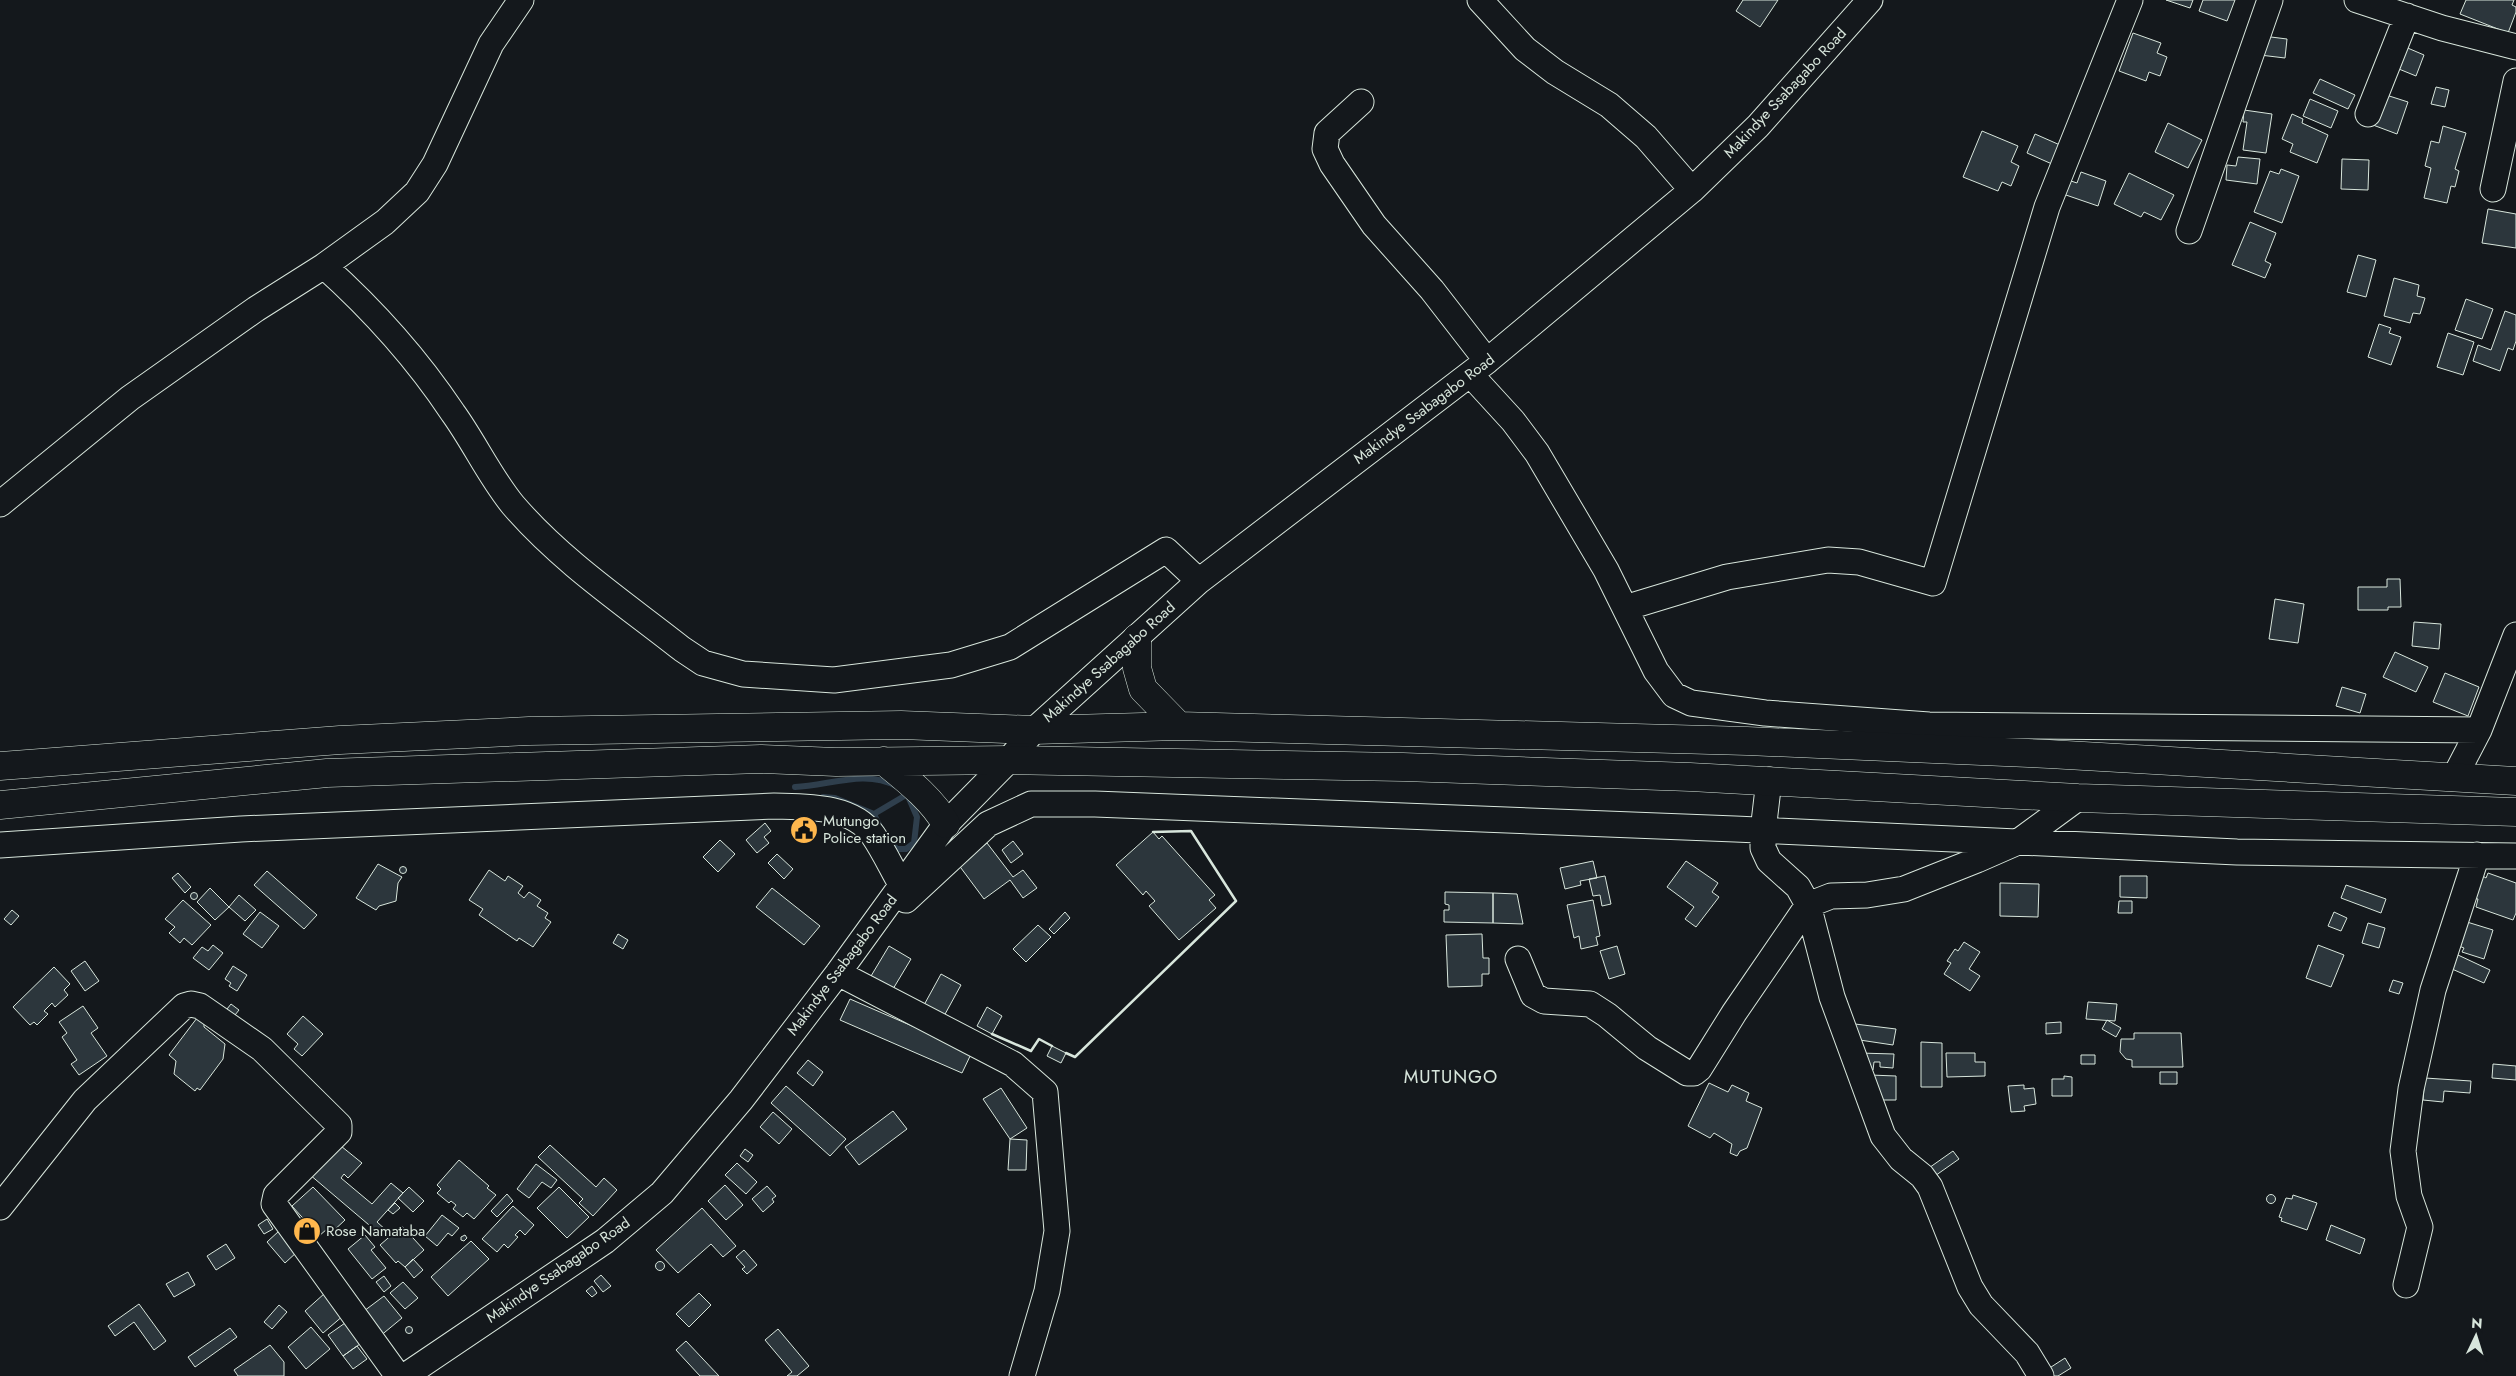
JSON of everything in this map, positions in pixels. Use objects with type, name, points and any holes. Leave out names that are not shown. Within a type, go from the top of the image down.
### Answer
[{"type":"highway","points":[[1136,638],[1137,668],[1143,689],[1179,726]]},
{"type":"highway","points":[[0,766],[340,740],[529,731],[901,725],[1034,730],[1179,726],[1747,741],[2049,754],[2516,780]]},
{"type":"highway","points":[[0,804],[327,773],[761,759],[836,762],[1009,760],[1413,767],[1769,780],[2078,798],[2516,812]]},
{"type":"highway","points":[[884,761],[904,777],[940,814],[946,824]]},
{"type":"street","points":[[0,504],[130,398],[256,308],[324,266],[385,222],[417,192],[435,164],[491,44],[521,0]]},
{"type":"street","points":[[1480,0],[1525,49],[1556,72],[1609,105],[1646,137],[1692,190]]},
{"type":"street","name":"Makindye Ssabagabo Road","points":[[405,1376],[605,1241],[662,1193],[741,1100],[858,947],[946,824],[1009,760],[1034,730],[1199,581],[1478,368],[1692,190],[1758,126],[1870,0]]},
{"type":"street","points":[[1626,608],[1728,577],[1828,560],[1858,562],[1932,583],[2047,207],[2130,0]]},
{"type":"street","points":[[2189,230],[2270,0]]},
{"type":"street","points":[[2357,0],[2451,30],[2516,47]]},
{"type":"street","points":[[2368,114],[2407,16]]},
{"type":"street","points":[[2493,189],[2516,80]]},
{"type":"street","points":[[1361,102],[1327,133],[1325,149],[1332,164],[1374,225],[1432,290],[1478,368],[1537,452],[1606,570],[1656,671],[1674,695],[1691,703],[1765,713],[1929,725],[2479,730]]},
{"type":"street","points":[[324,266],[345,285],[411,356],[453,412],[512,503],[545,539],[682,650],[703,663],[743,674],[834,680],[951,665],[1010,647],[1166,550],[1199,581]]},
{"type":"street","points":[[2454,778],[2479,730],[2516,634]]},
{"type":"street","points":[[1769,780],[1763,848],[1769,861],[1798,887],[1808,904],[1832,997],[1883,1136],[1901,1159],[1922,1176],[1930,1187],[1970,1287],[1981,1305],[2027,1353],[2041,1376]]},
{"type":"street","points":[[1518,959],[1533,995],[1544,1001],[1590,1004],[1607,1014],[1647,1048],[1687,1074],[1694,1073],[1699,1069],[1734,1013],[1808,904],[1831,896],[1867,895],[1904,889],[2018,842],[2078,798]]},
{"type":"street","points":[[858,947],[942,864],[988,824],[1031,804],[1095,804],[2237,852],[2516,856]]},
{"type":"street","points":[[0,845],[241,829],[774,806],[825,807],[851,818],[872,833],[902,886]]},
{"type":"street","points":[[2406,1285],[2420,1227],[2409,1196],[2403,1151],[2411,1089],[2433,990],[2476,855]]},
{"type":"street","points":[[838,973],[1013,1064],[1045,1092],[1057,1231],[1047,1291],[1022,1376]]},
{"type":"street","points":[[0,1207],[85,1100],[184,1006],[191,1004],[200,1006],[262,1049],[339,1125],[339,1132],[276,1195],[274,1204],[398,1376]]},
{"type":"building","points":[[1743,0],[1778,0],[1760,27],[1736,11]]},
{"type":"building","points":[[2166,0],[2193,0],[2190,8]]},
{"type":"building","points":[[2203,0],[2235,0],[2227,21],[2199,11]]},
{"type":"building","points":[[2466,0],[2514,0],[2512,5],[2516,7],[2516,12],[2508,33],[2460,14]]},
{"type":"building","points":[[2133,33],[2161,43],[2157,53],[2167,57],[2160,76],[2149,72],[2146,81],[2119,71]]},
{"type":"building","points":[[2263,36],[2287,39],[2285,58],[2260,55]]},
{"type":"building","points":[[2403,46],[2424,55],[2416,76],[2394,67]]},
{"type":"building","points":[[2320,79],[2355,95],[2348,109],[2313,93]]},
{"type":"building","points":[[2436,87],[2449,90],[2445,107],[2431,104]]},
{"type":"building","points":[[2383,94],[2408,102],[2397,134],[2373,125]]},
{"type":"building","points":[[2310,99],[2338,111],[2331,128],[2303,116]]},
{"type":"building","points":[[2244,110],[2272,114],[2266,153],[2243,150],[2247,122],[2243,122]]},
{"type":"building","points":[[2292,114],[2303,119],[2302,123],[2328,135],[2317,163],[2290,152],[2293,144],[2282,139]]},
{"type":"building","points":[[2168,123],[2202,140],[2188,168],[2155,152]]},
{"type":"building","points":[[2443,126],[2466,133],[2455,169],[2459,171],[2455,187],[2451,186],[2447,203],[2424,198],[2431,168],[2425,166],[2431,141],[2439,143]]},
{"type":"building","points":[[1982,131],[2018,146],[2011,162],[2019,166],[2011,186],[2002,182],[1998,191],[1963,177]]},
{"type":"building","points":[[2035,134],[2060,145],[2052,164],[2027,153]]},
{"type":"building","points":[[2238,157],[2260,159],[2257,184],[2226,180],[2227,165],[2236,166]]},
{"type":"building","points":[[2342,159],[2369,160],[2368,190],[2341,189]]},
{"type":"building","points":[[2281,169],[2299,176],[2282,223],[2254,212],[2270,171],[2279,174]]},
{"type":"building","points":[[2081,172],[2106,181],[2098,206],[2063,194],[2068,180],[2077,183]]},
{"type":"building","points":[[2129,173],[2174,195],[2161,220],[2144,212],[2141,217],[2114,204]]},
{"type":"building","points":[[2488,209],[2516,214],[2516,248],[2482,243]]},
{"type":"building","points":[[2250,222],[2276,233],[2265,261],[2271,264],[2265,278],[2232,265]]},
{"type":"building","points":[[2358,255],[2376,260],[2366,297],[2347,292]]},
{"type":"building","points":[[2394,278],[2419,285],[2417,296],[2425,298],[2420,314],[2413,313],[2410,323],[2384,316]]},
{"type":"building","points":[[2466,299],[2493,309],[2482,339],[2455,330]]},
{"type":"building","points":[[2505,311],[2516,315],[2516,341],[2513,350],[2508,348],[2500,371],[2473,361],[2478,345],[2491,350]]},
{"type":"building","points":[[2379,324],[2391,328],[2389,333],[2401,337],[2391,365],[2368,357]]},
{"type":"building","points":[[2448,333],[2474,342],[2463,375],[2437,367]]},
{"type":"building","points":[[2387,579],[2400,579],[2401,607],[2388,607],[2388,610],[2358,610],[2358,587],[2387,587]]},
{"type":"building","points":[[2275,599],[2304,604],[2298,643],[2269,639]]},
{"type":"building","points":[[2414,622],[2441,624],[2439,649],[2412,646]]},
{"type":"building","points":[[2395,652],[2428,667],[2416,692],[2383,677]]},
{"type":"building","points":[[2445,673],[2479,687],[2468,716],[2433,702]]},
{"type":"building","points":[[2342,687],[2366,694],[2360,713],[2336,706]]},
{"type":"building","points":[[803,813],[813,820],[809,825],[817,831],[809,841],[791,828]]},
{"type":"building","points":[[765,823],[771,831],[764,837],[769,843],[757,853],[746,840]]},
{"type":"building","points":[[1153,832],[1159,839],[1162,836],[1215,895],[1209,900],[1216,908],[1179,940],[1149,906],[1155,901],[1146,891],[1143,895],[1116,865]]},
{"type":"building","points":[[720,840],[735,854],[718,872],[703,857]]},
{"type":"building","points":[[1013,841],[1023,854],[1011,863],[1002,850]]},
{"type":"building","points":[[987,843],[1013,877],[1023,870],[1037,888],[1023,898],[1010,880],[984,899],[958,864]]},
{"type":"building","points":[[777,854],[793,869],[784,879],[768,863]]},
{"type":"building","points":[[1593,861],[1597,878],[1580,881],[1581,885],[1565,889],[1560,868]]},
{"type":"building","points":[[1686,861],[1718,883],[1712,892],[1719,897],[1696,927],[1685,919],[1694,907],[1667,887]]},
{"type":"building","points":[[378,864],[402,877],[398,883],[396,901],[379,906],[376,910],[356,898]]},
{"type":"building","points":[[403,867],[406,870],[403,873],[400,870]]},
{"type":"building","points":[[489,870],[505,881],[508,876],[523,886],[518,893],[524,898],[529,892],[541,900],[537,906],[548,913],[545,918],[551,922],[533,947],[519,938],[517,941],[479,915],[483,909],[469,900]]},
{"type":"building","points":[[267,871],[317,915],[304,929],[254,885]]},
{"type":"building","points":[[178,873],[191,887],[185,893],[172,878]]},
{"type":"building","points":[[2488,873],[2516,883],[2516,913],[2513,920],[2476,907],[2478,899],[2473,898],[2481,875],[2486,878]]},
{"type":"building","points":[[1605,876],[1611,904],[1602,906],[1600,895],[1593,896],[1589,879]]},
{"type":"building","points":[[2120,876],[2147,876],[2147,898],[2120,897]]},
{"type":"building","points":[[2000,883],[2039,884],[2038,917],[2000,916]]},
{"type":"building","points":[[2346,885],[2386,899],[2381,913],[2341,898]]},
{"type":"building","points":[[210,888],[229,907],[215,920],[197,902]]},
{"type":"building","points":[[772,888],[820,926],[804,945],[756,907]]},
{"type":"building","points":[[194,892],[198,896],[194,900],[190,896]]},
{"type":"building","points":[[1445,892],[1493,893],[1493,923],[1444,922],[1444,910],[1449,910],[1449,905],[1445,904]]},
{"type":"building","points":[[1493,893],[1517,894],[1523,924],[1493,923]]},
{"type":"building","points":[[239,895],[256,910],[245,921],[229,907]]},
{"type":"building","points":[[183,900],[211,925],[192,945],[184,938],[180,943],[169,933],[175,927],[165,919]]},
{"type":"building","points":[[1593,900],[1600,936],[1596,937],[1598,945],[1581,949],[1579,936],[1574,938],[1567,905]]},
{"type":"building","points":[[2119,901],[2132,901],[2132,913],[2118,913]]},
{"type":"building","points":[[12,910],[19,916],[11,925],[4,919]]},
{"type":"building","points":[[260,912],[279,926],[262,948],[243,934]]},
{"type":"building","points":[[1065,912],[1070,918],[1054,934],[1049,929]]},
{"type":"building","points":[[2334,912],[2347,918],[2341,931],[2328,926]]},
{"type":"building","points":[[2467,922],[2493,930],[2484,959],[2462,952],[2464,948],[2459,946]]},
{"type":"building","points":[[2368,923],[2385,928],[2379,948],[2362,943]]},
{"type":"building","points":[[1038,925],[1051,937],[1026,962],[1013,949]]},
{"type":"building","points":[[618,934],[628,940],[623,949],[613,943]]},
{"type":"building","points":[[1482,934],[1483,958],[1489,958],[1489,974],[1482,974],[1482,986],[1448,987],[1446,935]]},
{"type":"building","points":[[1964,942],[1980,952],[1969,969],[1980,976],[1970,991],[1944,974],[1951,963],[1947,961],[1955,949],[1958,951]]},
{"type":"building","points":[[213,945],[223,953],[209,970],[193,958],[202,947],[208,951]]},
{"type":"building","points":[[2318,945],[2344,955],[2331,987],[2306,978]]},
{"type":"building","points":[[889,946],[911,959],[890,994],[868,981]]},
{"type":"building","points":[[1617,946],[1625,974],[1609,979],[1600,951]]},
{"type":"building","points":[[2458,955],[2490,970],[2484,983],[2452,969]]},
{"type":"building","points":[[85,961],[99,981],[85,991],[71,971]]},
{"type":"building","points":[[233,966],[247,975],[237,991],[229,986],[231,983],[225,979]]},
{"type":"building","points":[[54,967],[70,984],[64,990],[68,995],[55,1007],[52,1003],[44,1011],[48,1014],[37,1025],[34,1022],[30,1025],[13,1007]]},
{"type":"building","points":[[941,974],[961,985],[944,1016],[924,1005]]},
{"type":"building","points":[[2393,980],[2403,983],[2399,994],[2389,991]]},
{"type":"building","points":[[850,999],[972,1052],[962,1073],[840,1020]]},
{"type":"building","points":[[2088,1002],[2117,1004],[2115,1021],[2086,1019]]},
{"type":"building","points":[[231,1004],[239,1010],[231,1020],[223,1014]]},
{"type":"building","points":[[83,1006],[98,1028],[91,1033],[107,1056],[79,1075],[71,1064],[77,1060],[62,1037],[67,1033],[59,1022]]},
{"type":"building","points":[[987,1007],[1002,1016],[992,1034],[977,1026]]},
{"type":"building","points":[[303,1016],[323,1034],[302,1056],[294,1049],[298,1044],[287,1034]]},
{"type":"building","points":[[197,1018],[204,1022],[204,1027],[225,1044],[223,1059],[200,1090],[197,1088],[195,1091],[174,1074],[176,1061],[169,1055]]},
{"type":"building","points":[[2107,1020],[2121,1028],[2116,1037],[2102,1029]]},
{"type":"building","points":[[2061,1022],[2061,1033],[2046,1034],[2046,1023]]},
{"type":"building","points":[[1855,1024],[1896,1029],[1893,1045],[1853,1039]]},
{"type":"building","points":[[2134,1033],[2181,1033],[2183,1067],[2132,1067],[2132,1060],[2126,1059],[2120,1052],[2121,1039],[2134,1039]]},
{"type":"building","points":[[1921,1042],[1942,1043],[1942,1087],[1921,1087]]},
{"type":"building","points":[[1052,1046],[1066,1053],[1061,1063],[1047,1056]]},
{"type":"building","points":[[1859,1053],[1894,1054],[1893,1068],[1880,1067],[1880,1062],[1874,1062],[1873,1070],[1864,1070]]},
{"type":"building","points":[[1946,1053],[1975,1053],[1975,1062],[1985,1062],[1985,1076],[1947,1077]]},
{"type":"building","points":[[2081,1055],[2095,1055],[2095,1064],[2081,1064]]},
{"type":"building","points":[[808,1060],[823,1072],[813,1086],[797,1073]]},
{"type":"building","points":[[2493,1064],[2516,1066],[2516,1080],[2492,1078]]},
{"type":"building","points":[[2160,1072],[2177,1072],[2177,1084],[2160,1084]]},
{"type":"building","points":[[1870,1075],[1896,1076],[1896,1100],[1875,1100]]},
{"type":"building","points":[[2064,1076],[2072,1077],[2072,1096],[2052,1096],[2052,1079],[2064,1079]]},
{"type":"building","points":[[2425,1078],[2471,1081],[2470,1093],[2444,1091],[2443,1102],[2423,1100]]},
{"type":"building","points":[[1709,1083],[1728,1092],[1732,1085],[1749,1093],[1746,1101],[1762,1108],[1747,1148],[1740,1151],[1737,1156],[1730,1153],[1732,1144],[1714,1133],[1710,1138],[1688,1126]]},
{"type":"building","points":[[2024,1085],[2024,1089],[2034,1088],[2036,1104],[2024,1106],[2025,1111],[2011,1112],[2008,1086]]},
{"type":"building","points":[[786,1086],[846,1139],[830,1156],[771,1103]]},
{"type":"building","points":[[1001,1088],[1027,1128],[1010,1139],[983,1099]]},
{"type":"building","points":[[893,1111],[907,1129],[859,1165],[845,1147]]},
{"type":"building","points":[[773,1112],[792,1129],[779,1144],[760,1127]]},
{"type":"building","points":[[1010,1139],[1027,1140],[1026,1170],[1008,1170]]},
{"type":"building","points":[[336,1142],[362,1163],[348,1178],[344,1174],[341,1178],[372,1204],[391,1183],[403,1193],[377,1222],[387,1231],[382,1236],[309,1174]]},
{"type":"building","points":[[550,1145],[596,1187],[604,1178],[617,1190],[593,1216],[579,1203],[583,1199],[538,1157]]},
{"type":"building","points":[[745,1149],[753,1155],[748,1162],[740,1156]]},
{"type":"building","points":[[1953,1151],[1959,1159],[1932,1178],[1926,1170]]},
{"type":"building","points":[[459,1160],[489,1186],[487,1188],[496,1195],[474,1219],[467,1213],[463,1217],[453,1209],[456,1205],[451,1201],[449,1203],[437,1193],[441,1189],[437,1185]]},
{"type":"building","points":[[737,1163],[757,1182],[746,1194],[725,1175]]},
{"type":"building","points":[[536,1164],[557,1180],[551,1188],[542,1182],[529,1198],[517,1189]]},
{"type":"building","points":[[725,1185],[743,1205],[726,1220],[708,1201]]},
{"type":"building","points":[[767,1186],[776,1196],[772,1199],[774,1202],[763,1212],[752,1199]]},
{"type":"building","points":[[313,1187],[345,1220],[331,1233],[327,1229],[319,1236],[292,1206]]},
{"type":"building","points":[[409,1187],[424,1201],[413,1212],[398,1198]]},
{"type":"building","points":[[559,1187],[589,1217],[567,1238],[537,1208]]},
{"type":"building","points":[[507,1194],[513,1201],[497,1217],[491,1211]]},
{"type":"building","points":[[2271,1194],[2276,1199],[2271,1204],[2266,1199]]},
{"type":"building","points":[[2293,1195],[2317,1203],[2307,1230],[2281,1221],[2282,1218],[2279,1217],[2286,1198],[2292,1199]]},
{"type":"building","points":[[395,1203],[400,1208],[393,1214],[388,1210]]},
{"type":"building","points":[[513,1206],[534,1225],[525,1235],[520,1230],[515,1235],[518,1237],[508,1248],[504,1244],[497,1252],[482,1239]]},
{"type":"building","points":[[702,1208],[736,1246],[723,1257],[711,1244],[678,1273],[656,1250]]},
{"type":"building","points":[[442,1215],[459,1228],[452,1236],[448,1233],[437,1246],[425,1236]]},
{"type":"building","points":[[267,1219],[273,1229],[264,1234],[258,1225]]},
{"type":"building","points":[[2331,1225],[2365,1239],[2360,1254],[2326,1240]]},
{"type":"building","points":[[402,1226],[424,1250],[405,1267],[398,1261],[396,1263],[380,1245]]},
{"type":"building","points":[[279,1231],[298,1251],[285,1263],[267,1242]]},
{"type":"building","points":[[365,1235],[375,1247],[371,1250],[386,1268],[372,1279],[348,1249]]},
{"type":"building","points":[[465,1235],[467,1238],[464,1241],[461,1240],[461,1237]]},
{"type":"building","points":[[471,1241],[489,1259],[448,1296],[431,1277]]},
{"type":"building","points":[[226,1244],[235,1258],[216,1270],[207,1256]]},
{"type":"building","points":[[744,1250],[757,1265],[747,1274],[742,1269],[745,1267],[736,1257]]},
{"type":"building","points":[[413,1259],[423,1270],[414,1278],[405,1267]]},
{"type":"building","points":[[660,1261],[665,1266],[660,1271],[655,1266]]},
{"type":"building","points":[[188,1272],[195,1285],[174,1297],[166,1284]]},
{"type":"building","points":[[601,1275],[611,1286],[603,1292],[594,1281]]},
{"type":"building","points":[[384,1276],[391,1286],[384,1292],[376,1282]]},
{"type":"building","points":[[403,1282],[418,1298],[405,1309],[390,1293]]},
{"type":"building","points":[[592,1286],[597,1293],[592,1297],[586,1291]]},
{"type":"building","points":[[325,1293],[344,1315],[323,1333],[305,1311]]},
{"type":"building","points":[[699,1293],[711,1305],[689,1327],[676,1314]]},
{"type":"building","points":[[384,1296],[402,1318],[379,1337],[360,1314]]},
{"type":"building","points":[[139,1304],[166,1341],[154,1350],[134,1322],[115,1336],[108,1326]]},
{"type":"building","points":[[279,1305],[287,1312],[272,1329],[264,1322]]},
{"type":"building","points":[[345,1323],[360,1344],[343,1356],[328,1335]]},
{"type":"building","points":[[409,1326],[413,1330],[409,1334],[405,1330]]},
{"type":"building","points":[[311,1327],[330,1349],[306,1369],[288,1347]]},
{"type":"building","points":[[230,1328],[237,1337],[195,1367],[188,1357]]},
{"type":"building","points":[[778,1329],[809,1366],[797,1376],[787,1376],[792,1372],[765,1340]]},
{"type":"building","points":[[686,1341],[719,1376],[700,1376],[676,1350]]},
{"type":"building","points":[[270,1345],[284,1362],[284,1376],[238,1376],[234,1370]]},
{"type":"building","points":[[357,1346],[367,1359],[353,1369],[343,1356]]},
{"type":"building","points":[[2065,1358],[2071,1368],[2058,1376],[2052,1376],[2048,1369]]},
{"type":"waterway","points":[[795,787],[859,779],[884,781],[896,786]]},
{"type":"waterway","points":[[874,814],[906,795]]},
{"type":"waterway","points":[[889,841],[897,849],[906,849],[914,843],[917,817],[908,796]]},
{"type":"waterway","points":[[823,797],[835,798],[874,814],[880,827]]},
{"type":"wall","points":[[1066,1053],[1075,1057],[1236,901],[1191,831],[1153,832]]},
{"type":"wall","points":[[992,1034],[1031,1051],[1039,1039],[1052,1046]]},
{"type":"place","name":"Mutungo Police station","points":[[804,830]]},
{"type":"place","name":"Rose Namataba","points":[[307,1231]]},
{"type":"district","name":"MUTUNGO","points":[[1451,1077]]}]
